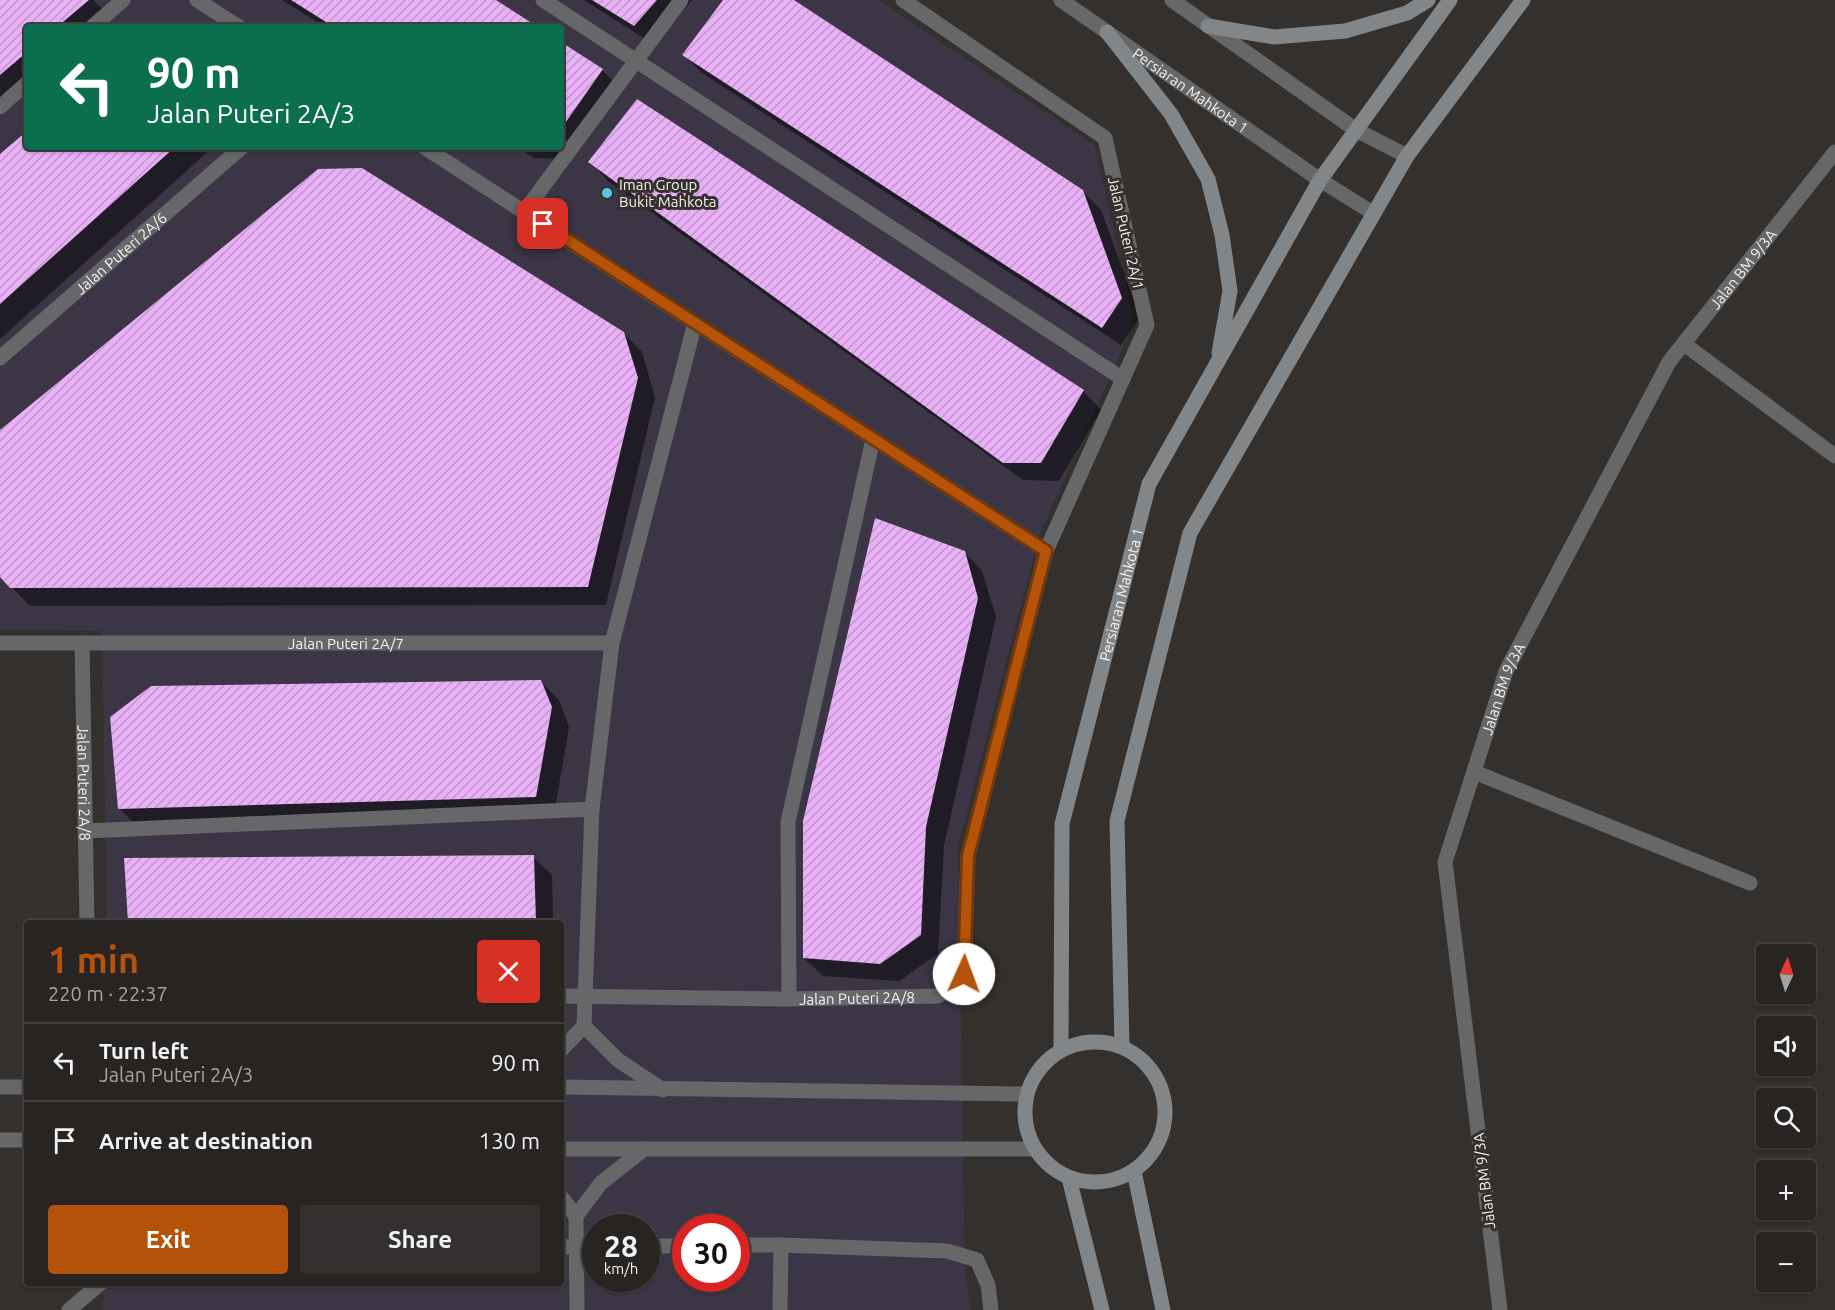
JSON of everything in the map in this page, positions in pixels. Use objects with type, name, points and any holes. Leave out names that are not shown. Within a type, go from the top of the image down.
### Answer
[{"type":"main road","points":[[1208,26],[1274,37],[1346,32],[1407,14],[1428,0]]},
{"type":"main road","name":"Persiaran Mahkota 1","points":[[1061,1049],[1062,824],[1149,484],[1320,180],[1450,0]]},
{"type":"main road","points":[[1122,1046],[1117,821],[1190,533],[1407,156],[1523,0]]},
{"type":"main road","points":[[1107,32],[1171,114],[1208,179],[1222,235],[1230,291],[1216,365]]},
{"type":"main road","points":[[1101,1041],[1122,1046],[1140,1058],[1155,1074],[1164,1094],[1166,1116],[1161,1137],[1150,1156],[1134,1171],[1113,1180],[1091,1183],[1069,1178],[1049,1166],[1034,1149],[1025,1128],[1025,1094],[1043,1063],[1061,1049],[1081,1042],[1101,1041]]},
{"type":"main road","points":[[1134,1171],[1163,1310]]},
{"type":"main road","points":[[1069,1178],[1102,1310]]},
{"type":"street","points":[[95,24],[123,0]]},
{"type":"street","points":[[197,0],[234,24]]},
{"type":"street","points":[[543,0],[1123,379]]},
{"type":"street","points":[[524,212],[681,0]]},
{"type":"street","name":"Jalan Puteri 2A/1","points":[[903,0],[1105,138],[1147,325],[1046,551]]},
{"type":"street","name":"Persiaran Mahkota 1","points":[[1061,0],[1320,180],[1373,213]]},
{"type":"street","points":[[1172,0],[1356,130],[1407,156]]},
{"type":"street","points":[[0,107],[24,86]]},
{"type":"street","name":"Jalan Puteri 2A/6","points":[[0,358],[239,150]]},
{"type":"street","points":[[429,150],[1046,551]]},
{"type":"street","name":"Jalan BM 9/3A","points":[[1500,1310],[1445,862],[1506,671],[1669,362],[1835,152]]},
{"type":"street","points":[[564,1047],[584,1026],[592,809],[612,643],[695,323]]},
{"type":"street","points":[[1684,344],[1835,456]]},
{"type":"street","points":[[789,999],[788,822],[873,439]]},
{"type":"street","name":"Jalan Puteri 2A/8","points":[[564,996],[789,999],[938,996],[964,974],[968,856],[1046,551]]},
{"type":"street","name":"Jalan Puteri 2A/7","points":[[0,643],[612,643]]},
{"type":"street","name":"Jalan Puteri 2A/8","points":[[82,643],[87,920]]},
{"type":"street","points":[[1474,772],[1750,884]]},
{"type":"street","points":[[86,831],[592,809]]},
{"type":"street","points":[[584,1026],[618,1060],[663,1090]]},
{"type":"street","points":[[0,1087],[24,1087]]},
{"type":"street","points":[[564,1087],[1025,1094]]},
{"type":"street","points":[[0,1140],[24,1140]]},
{"type":"street","points":[[564,1149],[1034,1149]]},
{"type":"street","points":[[576,1216],[602,1183],[644,1149]]},
{"type":"street","points":[[564,1201],[576,1216],[577,1310]]},
{"type":"street","points":[[750,1245],[947,1251],[977,1260],[988,1285],[991,1310]]},
{"type":"street","points":[[780,1310],[781,1245]]},
{"type":"street","points":[[564,1247],[582,1246]]},
{"type":"street","points":[[69,1310],[97,1286]]},
{"type":"shaded area","points":[[0,0],[879,0],[1095,146],[1134,323],[1039,536],[958,847],[965,1271],[971,1310],[103,1310],[104,1286],[564,1286],[564,920],[107,920],[102,631],[0,630]]},
{"type":"building","points":[[0,0],[89,0],[61,24],[24,24],[24,55],[0,75]]},
{"type":"building","points":[[291,0],[496,0],[533,24],[329,24]]},
{"type":"building","points":[[592,0],[657,0],[634,26]]},
{"type":"building","points":[[723,0],[794,0],[1083,190],[1122,298],[1102,328],[682,55]]},
{"type":"building","points":[[564,44],[603,69],[564,125]]},
{"type":"building","points":[[637,99],[1084,390],[1041,463],[1003,463],[588,162]]},
{"type":"building","points":[[24,134],[24,150],[172,150],[0,304],[0,154]]},
{"type":"building","points":[[362,168],[624,332],[638,378],[588,587],[10,588],[0,577],[0,430],[318,169]]},
{"type":"building","points":[[875,518],[965,551],[978,598],[926,827],[921,935],[880,964],[803,958],[803,821]]},
{"type":"building","points":[[541,680],[552,707],[536,797],[118,809],[110,717],[151,686]]},
{"type":"building","points":[[534,855],[536,920],[128,920],[124,858]]},
{"type":"place","name":"Iman Group Bukit Mahkota","points":[[607,193]]},
{"type":"route","points":[[543,224],[1046,551],[968,856],[964,974]]}]
